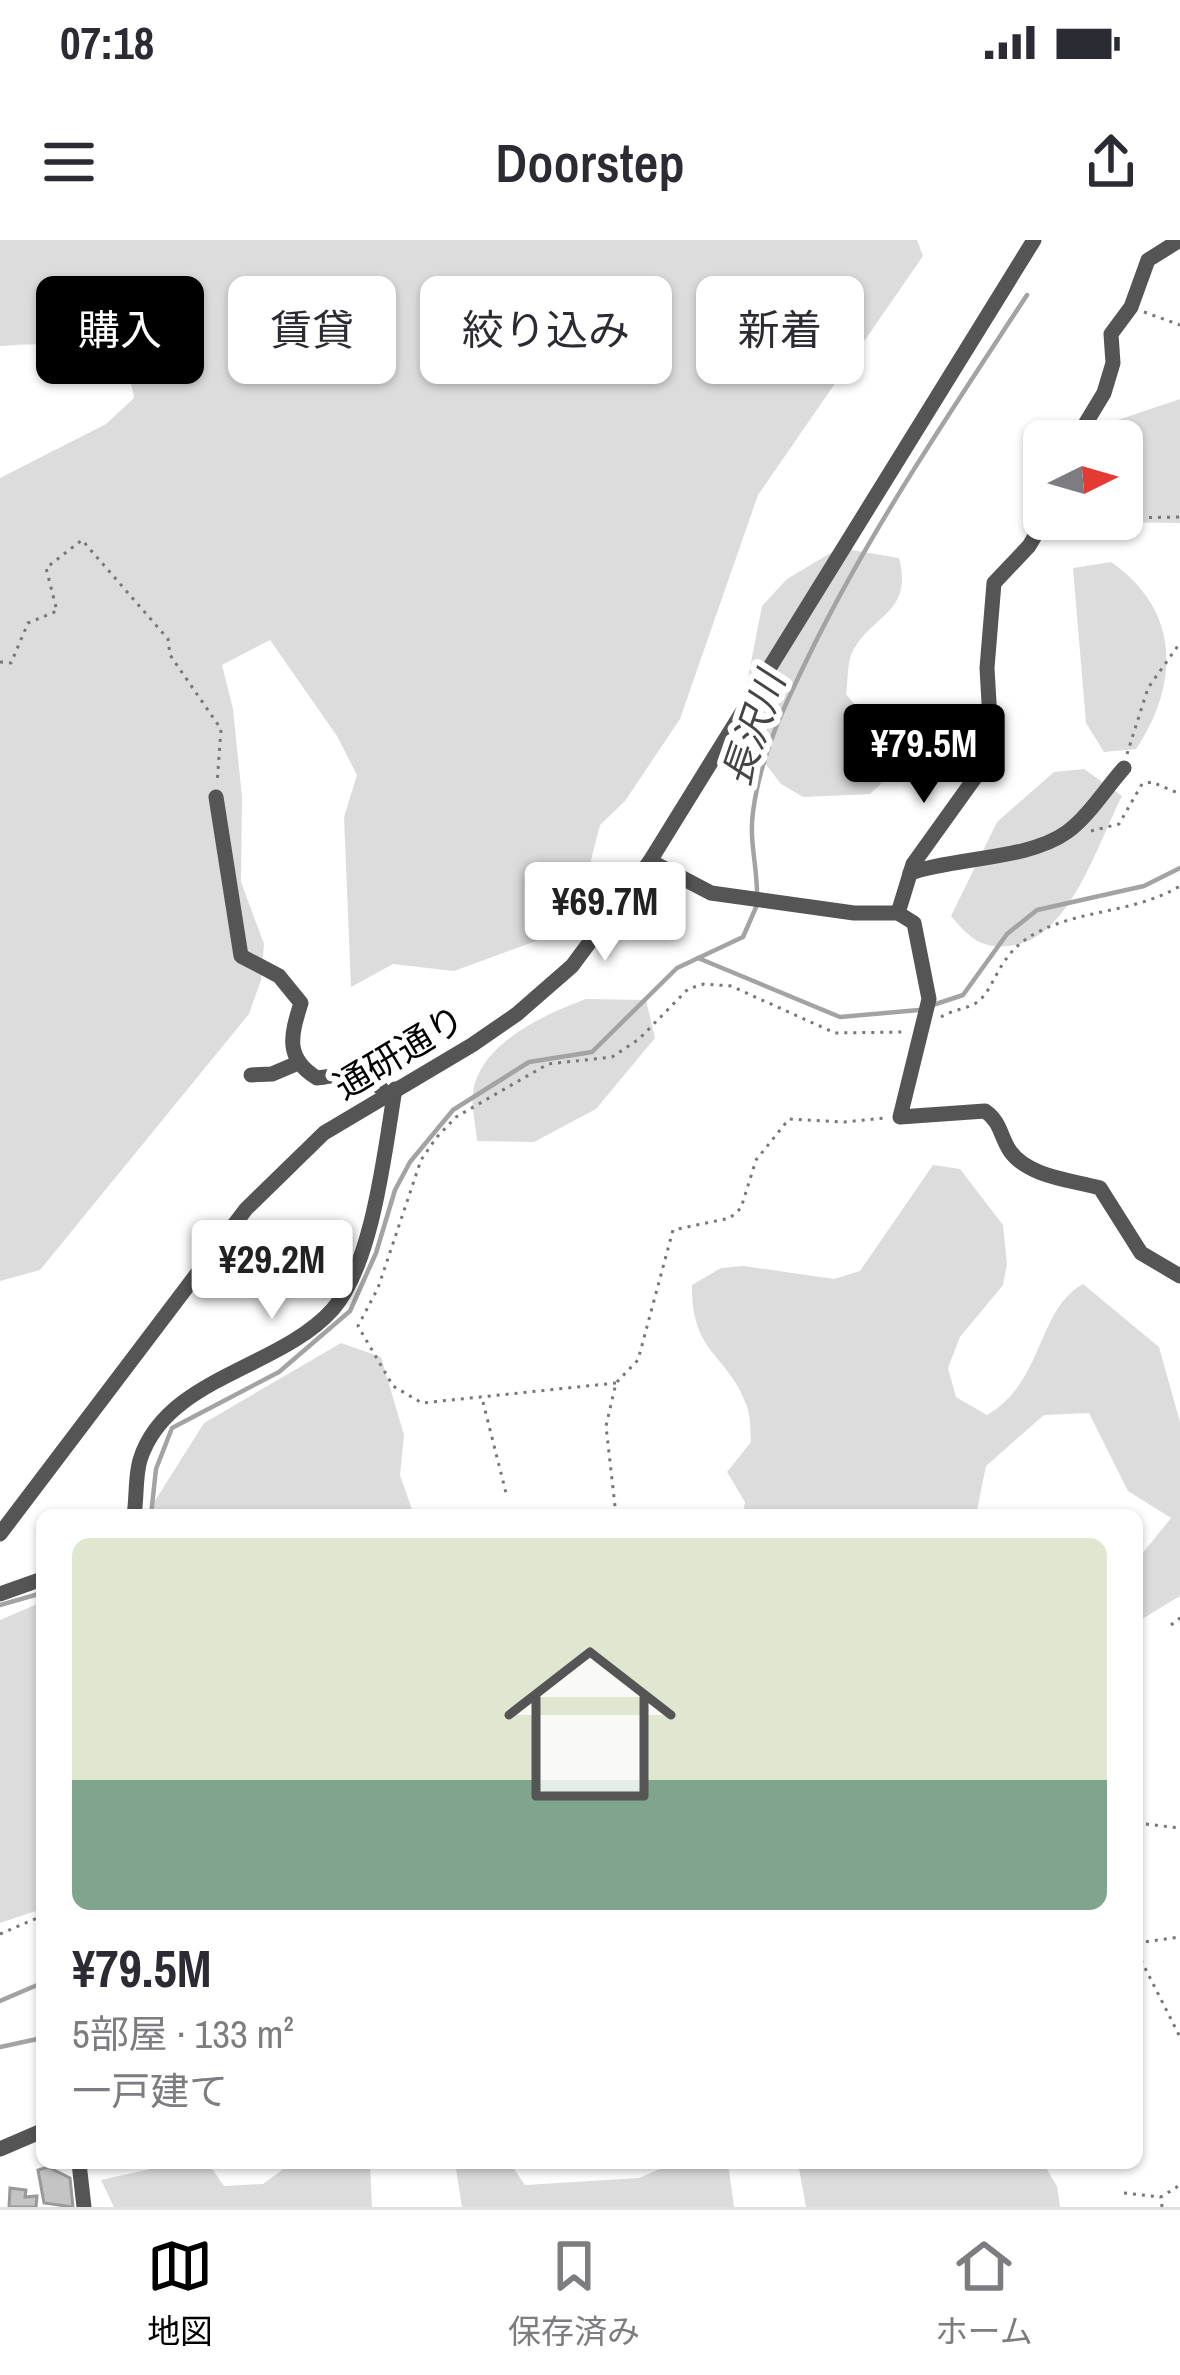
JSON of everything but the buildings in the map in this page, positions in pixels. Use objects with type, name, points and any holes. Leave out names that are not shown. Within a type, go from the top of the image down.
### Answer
[{"type":"street","name":"通研通り","points":[[0,1534],[231,1229],[279,1173],[324,1133],[517,1014],[572,966],[650,861],[1034,240]]},
{"type":"street","points":[[1088,420],[1104,393],[1113,363],[1111,334],[1131,307],[1148,260],[1180,240]]},
{"type":"street","points":[[898,913],[910,873],[992,754],[987,668],[994,583],[1033,540]]},
{"type":"street","points":[[910,873],[945,860],[1034,846],[1066,833],[1124,768]]},
{"type":"street","points":[[135,1509],[140,1461],[167,1417],[322,1319],[348,1286],[365,1237],[391,1091],[370,1077],[317,1078],[298,1063],[290,1038],[301,1003],[279,976],[241,956],[216,797]]},
{"type":"street","points":[[650,861],[711,893],[854,913],[898,913],[914,923],[928,999],[900,1117],[985,1111],[997,1119],[1017,1160],[1070,1183],[1100,1188],[1142,1253],[1180,1276]]},
{"type":"street","points":[[251,1075],[272,1074],[298,1063]]},
{"type":"street","points":[[231,1229],[290,1287]]},
{"type":"street","points":[[0,1594],[36,1581]]},
{"type":"street","points":[[0,2149],[36,2134]]},
{"type":"street","points":[[81,2169],[84,2207]]},
{"type":"path","points":[[1131,307],[1180,325]]},
{"type":"path","points":[[1143,518],[1180,517]]},
{"type":"path","points":[[0,662],[11,662],[28,623],[57,611],[46,568],[82,540],[168,638],[170,656],[221,729],[216,797]]},
{"type":"path","points":[[1124,768],[1148,688],[1180,643]]},
{"type":"path","points":[[1066,833],[1119,824],[1142,784],[1152,782],[1180,794]]},
{"type":"path","points":[[616,1383],[422,1403],[393,1386],[358,1326],[378,1288],[421,1160],[456,1117],[548,1064],[612,1058],[639,1039],[688,988],[704,984],[731,986],[835,1033],[887,1035],[922,1029],[954,1009],[978,1002],[1004,955],[1029,936],[1067,917],[1096,916],[1180,886]]},
{"type":"path","points":[[615,1509],[606,1426],[616,1383],[638,1360],[673,1230],[730,1218],[742,1208],[756,1160],[789,1118],[844,1122],[900,1117]]},
{"type":"path","points":[[482,1399],[506,1493]]},
{"type":"path","points":[[1171,1625],[1180,1618]]},
{"type":"path","points":[[1143,1824],[1180,1828]]},
{"type":"path","points":[[0,1934],[36,1919]]},
{"type":"path","points":[[1143,1942],[1180,1937]]},
{"type":"path","points":[[1143,1964],[1180,2037]]},
{"type":"path","points":[[1124,2193],[1161,2197],[1180,2185]]},
{"type":"path","points":[[1161,2197],[1162,2207]]},
{"type":"shaded area","points":[[0,240],[917,240],[923,256],[864,341],[864,276],[696,276],[696,384],[835,384],[758,495],[680,719],[625,801],[600,825],[574,927],[454,971],[393,964],[351,987],[344,817],[357,775],[337,736],[270,640],[222,665],[233,709],[242,797],[241,882],[264,944],[261,980],[249,1014],[40,1270],[0,1281],[0,478],[106,424],[134,398],[130,384],[204,384],[204,276],[36,276],[36,344],[0,346]]},
{"type":"shaded area","points":[[1180,399],[1180,523],[1143,523],[1143,420],[1118,420]]},
{"type":"shaded area","points":[[839,548],[899,558],[900,591],[851,655],[846,694],[864,715],[899,737],[908,758],[870,794],[803,797],[781,784],[751,745],[742,709],[762,606],[787,579]]},
{"type":"shaded area","points":[[1111,562],[1150,602],[1161,625],[1166,673],[1160,699],[1136,749],[1104,752],[1086,723],[1073,568]]},
{"type":"shaded area","points":[[1084,769],[1122,796],[1067,906],[1052,925],[1015,945],[994,946],[972,937],[951,916],[997,822],[1054,772]]},
{"type":"shaded area","points":[[586,999],[646,1000],[655,1038],[596,1109],[534,1142],[477,1141],[473,1093],[488,1059],[517,1033]]},
{"type":"shaded area","points":[[933,1165],[960,1169],[1003,1225],[1007,1264],[1003,1285],[960,1337],[948,1368],[956,1397],[987,1415],[1006,1401],[1020,1384],[1057,1310],[1083,1284],[1159,1347],[1180,1422],[1180,1596],[1143,1618],[1143,1553],[1171,1518],[1128,1491],[1089,1413],[1044,1415],[986,1466],[977,1509],[744,1509],[745,1502],[727,1472],[751,1442],[749,1413],[738,1387],[697,1326],[692,1285],[721,1268],[744,1266],[834,1279],[860,1271]]},
{"type":"shaded area","points":[[341,1343],[381,1357],[404,1435],[400,1475],[412,1509],[150,1509],[204,1423]]},
{"type":"shaded area","points":[[36,1605],[36,1911],[0,1923],[0,1620]]},
{"type":"shaded area","points":[[151,2169],[212,2169],[224,2186],[263,2184],[282,2169],[370,2169],[372,2207],[114,2207],[101,2180]]},
{"type":"shaded area","points":[[456,2169],[514,2169],[525,2185],[639,2178],[659,2169],[729,2169],[734,2207],[462,2207]]},
{"type":"shaded area","points":[[799,2169],[1047,2169],[1057,2186],[1060,2207],[806,2207]]},
{"type":"waterway","name":"長沢川","points":[[757,893],[753,812],[762,767],[786,703],[864,552],[1027,295]]},
{"type":"waterway","points":[[930,1006],[963,995],[1007,934],[1037,910],[1144,886],[1180,868]]},
{"type":"waterway","name":"長沢川","points":[[152,1509],[156,1469],[172,1428],[279,1372],[350,1311],[376,1253],[395,1190],[410,1162],[453,1110],[529,1062],[592,1052],[677,968],[743,937],[757,905]]},
{"type":"waterway","points":[[698,958],[840,1017],[919,1010]]},
{"type":"waterway","name":"長沢川","points":[[0,1605],[36,1595]]},
{"type":"waterway","points":[[0,2001],[36,1986]]},
{"type":"waterway","points":[[0,2047],[36,2039]]}]
